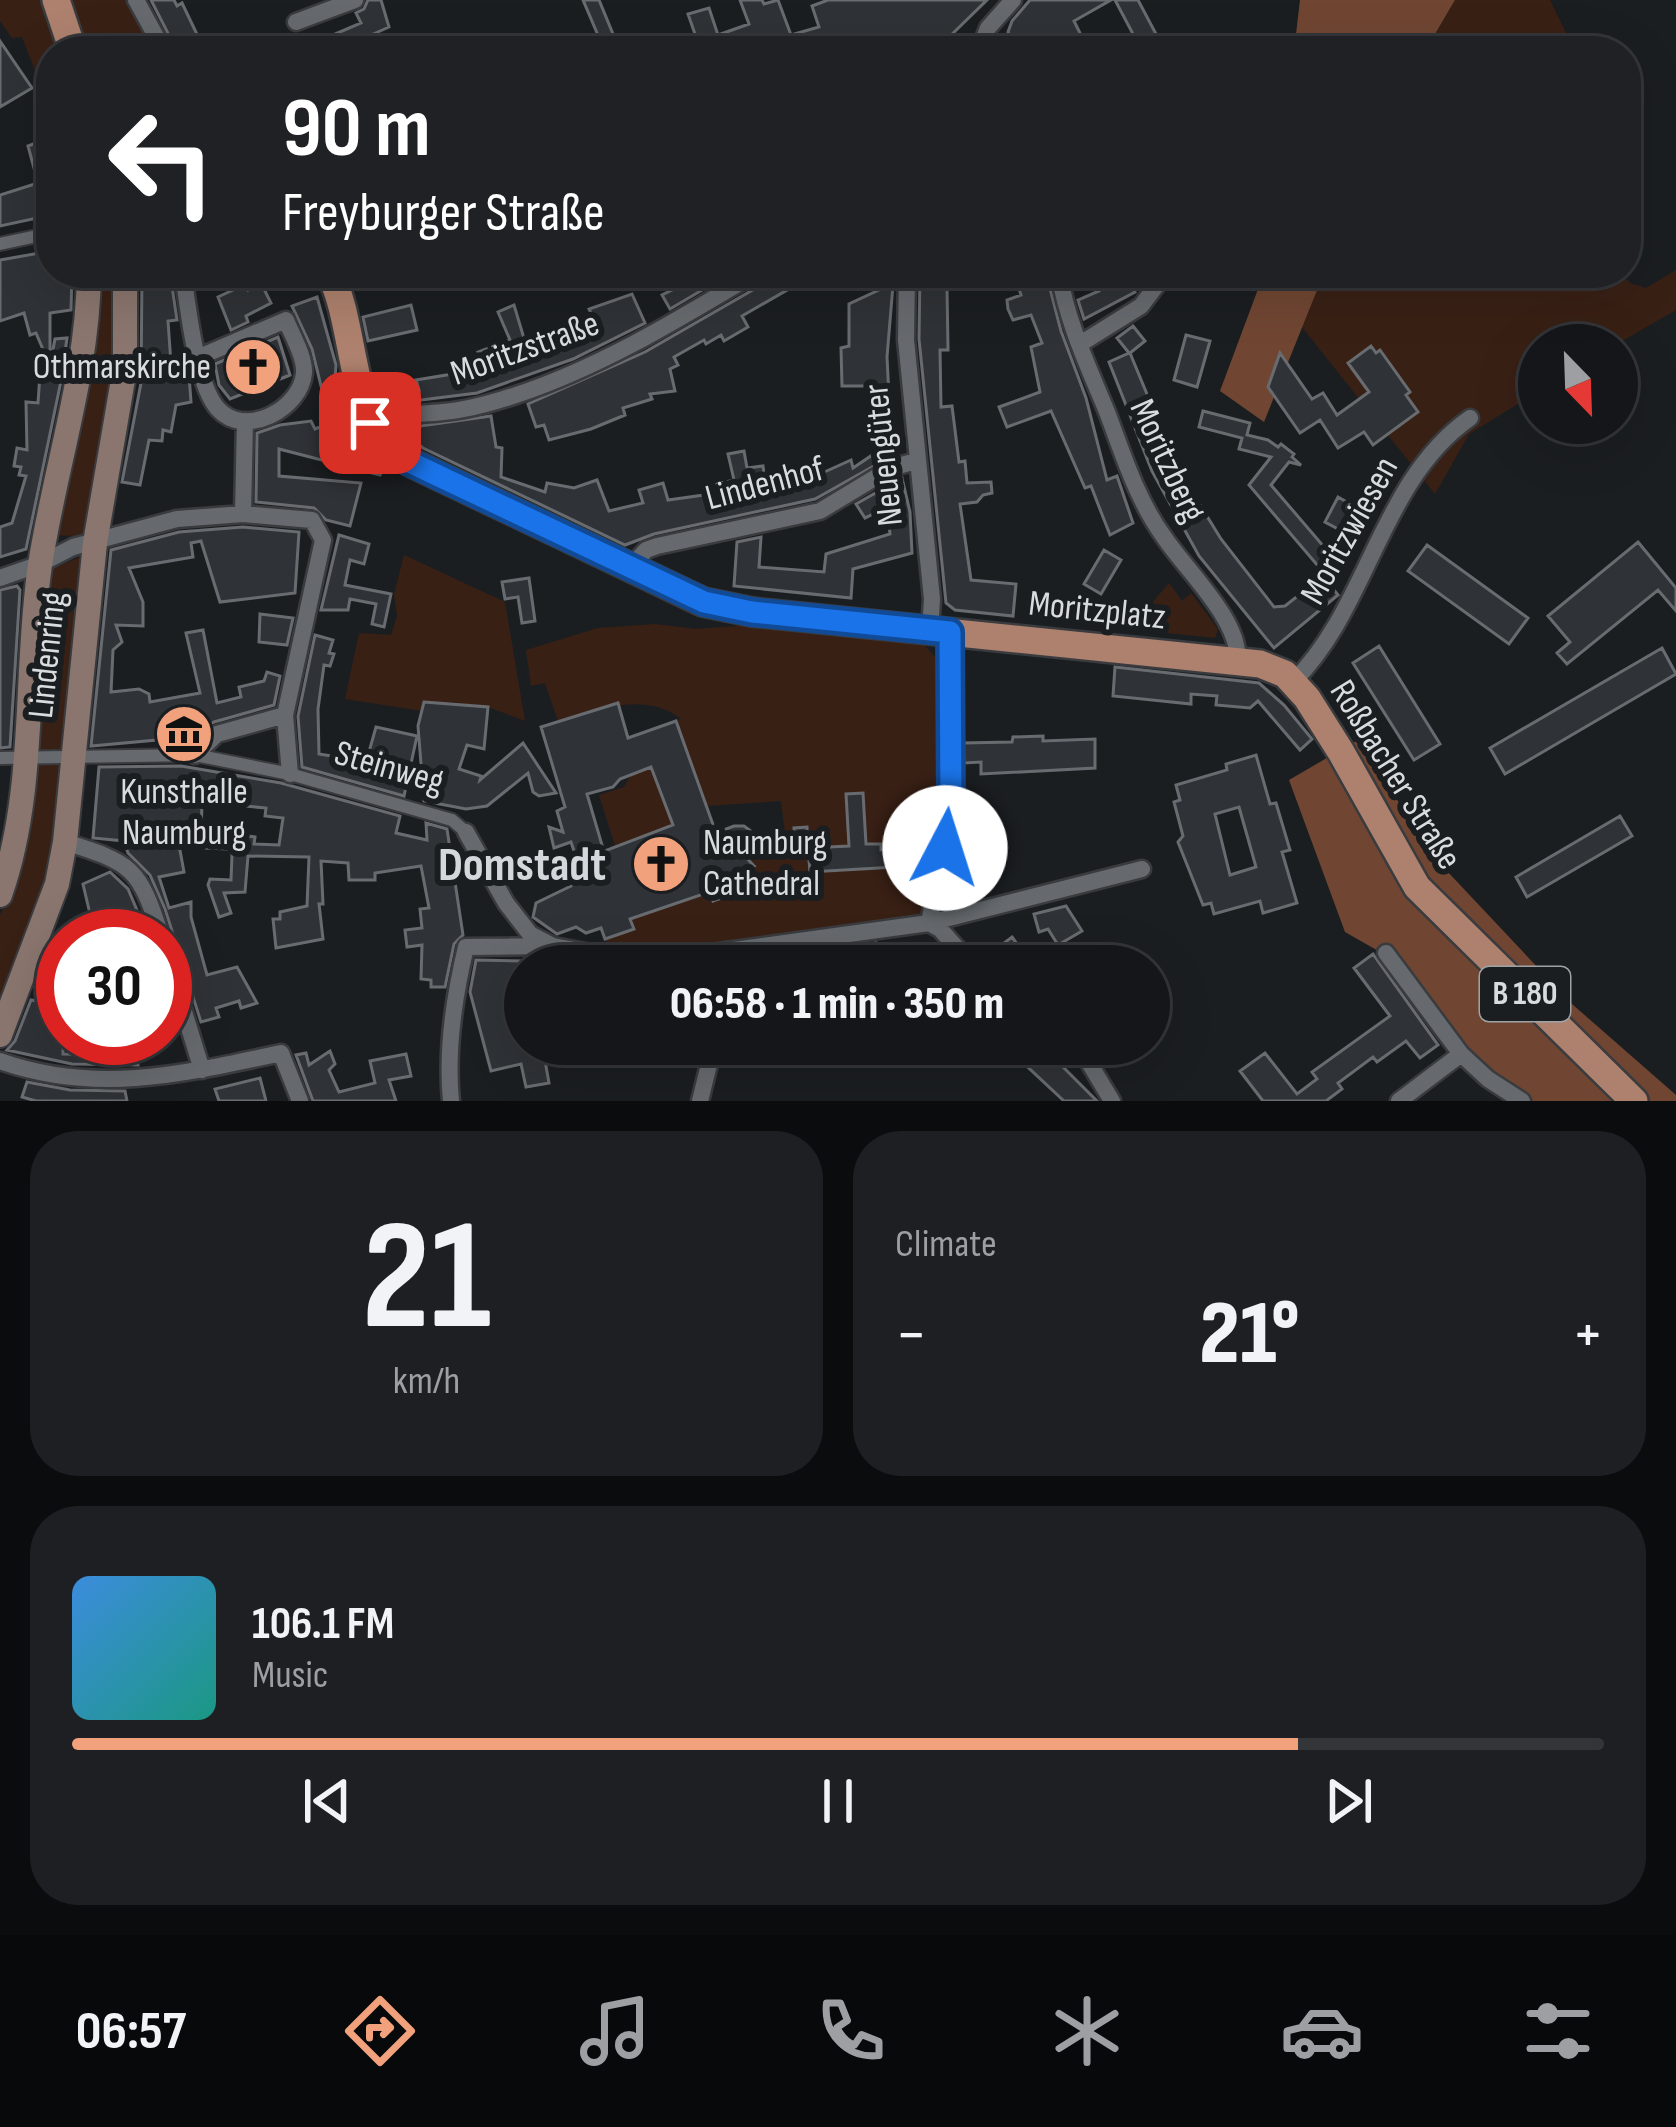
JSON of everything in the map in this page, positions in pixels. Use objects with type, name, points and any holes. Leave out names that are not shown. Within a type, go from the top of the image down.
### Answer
[{"type":"main road","points":[[56,0],[68,36]]},
{"type":"main road","name":"Lindenring","points":[[0,895],[15,842],[11,758],[40,565],[79,383],[88,288]]},
{"type":"main road","name":"Lindenring","points":[[0,1035],[57,884],[65,842],[95,543],[125,368],[125,288]]},
{"type":"main road","points":[[336,288],[370,423]]},
{"type":"main road","name":"Moritzplatz","points":[[370,423],[380,440],[401,458],[716,606],[1237,661]]},
{"type":"main road","name":"Roßbacher Straße","points":[[1237,661],[1271,667],[1293,682],[1342,752],[1417,887],[1634,1101]]},
{"type":"street","points":[[136,0],[156,36]]},
{"type":"street","points":[[296,22],[355,0]]},
{"type":"street","points":[[985,36],[1013,0]]},
{"type":"street","points":[[0,244],[36,236]]},
{"type":"street","points":[[185,288],[197,358],[223,414],[245,421],[274,415],[289,406],[305,369],[286,320],[197,358]]},
{"type":"street","name":"Moritzstraße","points":[[370,423],[481,405],[549,383],[639,341],[730,288]]},
{"type":"street","name":"Neuengüter","points":[[907,288],[916,461],[940,632],[951,806],[928,923]]},
{"type":"street","name":"Moritzberg","points":[[1061,288],[1148,513],[1223,616],[1238,651],[1237,661]]},
{"type":"street","points":[[1080,344],[1141,306],[1155,288]]},
{"type":"street","name":"Moritzwiesen","points":[[1293,682],[1334,626],[1406,490],[1450,432],[1470,418]]},
{"type":"street","points":[[242,514],[245,421]]},
{"type":"street","name":"Lindenhof","points":[[631,567],[646,550],[657,546],[820,512],[891,468],[916,461]]},
{"type":"street","points":[[0,578],[40,565],[73,547],[177,519],[242,514],[313,520],[323,540],[285,716]]},
{"type":"street","name":"Steinweg","points":[[195,755],[217,734],[285,716],[290,773]]},
{"type":"street","name":"Steinweg","points":[[11,758],[195,755],[290,773],[452,820],[466,832]]},
{"type":"street","points":[[466,832],[506,903],[530,934],[551,945]]},
{"type":"street","points":[[65,842],[128,865],[152,909]]},
{"type":"street","points":[[796,945],[928,923],[1142,869]]},
{"type":"street","points":[[928,923],[940,928],[955,945]]},
{"type":"street","points":[[451,1101],[448,1076],[455,995],[466,947],[504,947]]},
{"type":"street","points":[[1386,953],[1461,1054],[1522,1101]]},
{"type":"street","points":[[192,1038],[202,1070]]},
{"type":"street","points":[[0,1061],[40,1076],[79,1081],[202,1070],[281,1053],[301,1101]]},
{"type":"street","points":[[1399,1101],[1461,1054]]},
{"type":"street","points":[[700,1101],[709,1065]]},
{"type":"street","points":[[1090,1065],[1112,1101]]},
{"type":"shaded area","points":[[0,0],[128,0],[147,36],[36,36],[36,74],[22,37],[12,38],[0,21]]},
{"type":"shaded area","points":[[1300,0],[1455,0],[1434,36],[1296,36]]},
{"type":"shaded area","points":[[1455,0],[1550,0],[1568,36],[1434,36]]},
{"type":"shaded area","points":[[1676,270],[1676,310],[1638,332],[1638,324],[1518,324],[1518,404],[1469,434],[1435,494],[1301,326],[1317,288],[1641,286]]},
{"type":"shaded area","points":[[93,288],[121,288],[120,366],[92,537],[54,535]]},
{"type":"shaded area","points":[[1258,288],[1318,288],[1264,422],[1220,391]]},
{"type":"shaded area","points":[[88,554],[53,874],[40,909],[36,909],[0,1017],[0,915],[9,895],[46,571]]},
{"type":"shaded area","points":[[404,555],[505,602],[525,721],[488,707],[451,702],[449,706],[424,702],[422,711],[345,699],[359,633],[391,635],[397,616],[394,594]]},
{"type":"shaded area","points":[[1169,583],[1182,601],[1191,593],[1218,629],[1215,638],[1147,631],[1152,603]]},
{"type":"shaded area","points":[[751,625],[923,643],[936,658],[938,832],[924,860],[922,914],[727,945],[607,945],[605,939],[633,929],[630,919],[709,892],[713,901],[732,895],[724,871],[734,874],[761,850],[787,849],[781,801],[706,806],[677,723],[680,718],[666,710],[636,704],[558,721],[545,683],[531,686],[526,650],[598,628]]},
{"type":"shaded area","points":[[1356,741],[1446,870],[1572,1004],[1676,1095],[1676,1101],[1531,1101],[1505,1087],[1473,1057],[1396,961],[1345,932],[1289,780]]},
{"type":"shaded area","points":[[654,764],[676,828],[616,849],[599,795],[624,787],[631,775]]},
{"type":"building","points":[[151,0],[182,3],[198,36],[169,36]]},
{"type":"building","points":[[368,0],[381,0],[389,27],[369,36],[336,36],[361,23],[356,13]]},
{"type":"building","points":[[583,0],[599,0],[614,36],[598,36]]},
{"type":"building","points":[[740,0],[762,0],[764,4],[778,0],[791,35],[819,27],[812,6],[828,0],[987,0],[950,36],[689,36],[695,34],[688,14],[709,8],[718,35],[749,24]]},
{"type":"building","points":[[1030,0],[1111,0],[1074,21],[1080,33],[1074,36],[1011,36],[1012,21]]},
{"type":"building","points":[[1115,0],[1138,0],[1157,36],[1134,36]]},
{"type":"building","points":[[0,41],[32,88],[0,107]]},
{"type":"building","points":[[36,143],[36,176],[28,146]]},
{"type":"building","points":[[36,184],[36,218],[0,226],[0,195]]},
{"type":"building","points":[[36,254],[36,288],[72,288],[71,310],[50,313],[50,365],[55,339],[67,338],[26,549],[0,557],[0,527],[12,523],[26,476],[19,475],[21,467],[14,466],[17,448],[27,450],[26,402],[38,403],[40,374],[48,375],[50,366],[36,333],[30,335],[24,313],[0,321],[0,260]]},
{"type":"building","points":[[142,288],[172,288],[177,320],[168,321],[172,378],[189,375],[191,402],[176,405],[171,432],[163,430],[162,441],[149,440],[140,485],[122,482],[141,383]]},
{"type":"building","points":[[238,288],[264,288],[271,303],[231,330],[218,297]]},
{"type":"building","points":[[706,288],[670,309],[662,295]]},
{"type":"building","points":[[756,288],[791,288],[742,316],[748,327],[724,341],[721,335],[706,344],[704,340],[674,357],[678,365],[670,369],[675,391],[650,394],[652,399],[623,408],[625,415],[549,440],[544,425],[536,427],[528,404],[645,352]]},
{"type":"building","points":[[893,288],[887,357],[897,453],[815,499],[654,534],[625,545],[423,448],[399,429],[491,416],[496,447],[502,448],[501,477],[545,492],[547,483],[574,488],[597,480],[609,511],[643,503],[639,490],[663,483],[668,500],[711,494],[709,486],[734,480],[728,454],[744,451],[747,468],[763,466],[766,491],[810,483],[809,479],[851,460],[853,468],[881,449],[868,386],[842,386],[841,348],[849,346],[849,304]]},
{"type":"building","points":[[920,288],[947,288],[948,350],[940,350],[941,407],[952,406],[959,462],[965,461],[967,483],[991,482],[992,493],[977,502],[960,504],[971,580],[1016,584],[1013,616],[955,610],[946,603],[919,339]]},
{"type":"building","points":[[1019,288],[1050,288],[1107,480],[1117,476],[1133,523],[1110,535],[1091,486],[1085,488],[1051,411],[1007,427],[999,407],[1040,392],[1031,347],[1042,343],[1031,315],[1013,320],[1008,309],[1007,300],[1021,295]]},
{"type":"building","points":[[1133,288],[1135,292],[1084,319],[1078,300],[1099,291]]},
{"type":"building","points":[[632,294],[645,323],[573,359],[477,393],[397,403],[396,392],[419,390],[416,380],[461,376],[486,368],[478,352],[510,340],[498,312],[514,305],[529,355],[560,342],[557,335],[594,319],[589,309]]},
{"type":"building","points":[[317,297],[336,365],[331,431],[356,438],[385,466],[380,475],[279,449],[279,476],[361,483],[350,526],[326,520],[314,508],[256,502],[257,433],[280,425],[311,421],[315,429],[330,423],[312,349],[292,306]]},
{"type":"building","points":[[411,305],[417,330],[368,341],[363,317]]},
{"type":"building","points":[[1133,326],[1145,341],[1130,353],[1178,469],[1221,539],[1274,607],[1285,606],[1323,576],[1338,595],[1274,648],[1199,556],[1152,471],[1109,362],[1129,353],[1117,338]]},
{"type":"building","points":[[1186,335],[1210,341],[1197,387],[1174,380]]},
{"type":"building","name":"Othmarskirche","points":[[278,337],[290,375],[230,399],[219,385],[215,364]]},
{"type":"building","points":[[1371,346],[1376,353],[1380,350],[1410,392],[1406,395],[1418,412],[1373,445],[1364,432],[1338,448],[1320,420],[1300,433],[1268,387],[1280,353],[1312,399],[1323,393],[1337,415],[1369,392],[1348,363]]},
{"type":"building","points":[[1203,411],[1250,423],[1247,435],[1278,447],[1281,444],[1294,454],[1301,465],[1289,462],[1271,485],[1337,562],[1324,573],[1249,485],[1271,457],[1239,449],[1242,438],[1199,427]]},
{"type":"building","points":[[902,478],[912,553],[853,569],[851,598],[734,586],[737,542],[761,537],[759,567],[824,572],[826,554],[890,534],[887,507],[865,518],[856,504]]},
{"type":"building","points":[[1338,497],[1370,515],[1357,539],[1325,522]]},
{"type":"building","points":[[243,527],[299,532],[295,593],[220,602],[201,541],[191,543],[193,557],[129,568],[143,602],[143,626],[116,625],[122,642],[113,650],[111,692],[139,689],[149,694],[150,702],[200,693],[186,633],[203,630],[217,703],[241,697],[239,687],[264,681],[267,672],[280,676],[274,705],[214,722],[190,737],[91,746],[111,550],[179,532]]},
{"type":"building","points":[[339,535],[369,544],[364,564],[350,560],[345,585],[391,594],[384,627],[372,624],[376,604],[350,599],[348,610],[321,610]]},
{"type":"building","points":[[1638,542],[1676,588],[1676,611],[1658,590],[1567,664],[1557,653],[1570,642],[1548,616]]},
{"type":"building","points":[[1427,545],[1528,618],[1509,644],[1408,571]]},
{"type":"building","points":[[1104,550],[1121,560],[1101,594],[1084,584]]},
{"type":"building","points":[[529,578],[535,621],[522,623],[518,597],[505,599],[502,582]]},
{"type":"building","points":[[17,586],[10,747],[0,748],[0,590]]},
{"type":"building","points":[[1097,600],[1138,606],[1134,628],[1094,622]]},
{"type":"building","points":[[260,614],[293,618],[287,645],[259,642]]},
{"type":"building","points":[[315,635],[333,640],[329,653],[334,654],[330,666],[324,665],[319,754],[356,760],[356,751],[369,752],[376,727],[417,736],[404,796],[302,767],[298,716]]},
{"type":"building","points":[[1379,646],[1440,744],[1414,760],[1353,663]]},
{"type":"building","points":[[1662,648],[1676,674],[1505,774],[1490,748]]},
{"type":"building","points":[[1115,667],[1259,683],[1312,739],[1300,750],[1258,701],[1250,708],[1216,705],[1217,696],[1191,694],[1191,704],[1113,696]]},
{"type":"building","points":[[424,702],[488,707],[484,749],[467,745],[459,769],[481,776],[480,780],[523,743],[556,793],[539,796],[533,792],[528,773],[487,806],[466,809],[424,801],[418,726]]},
{"type":"building","points":[[618,703],[628,738],[676,721],[716,833],[744,826],[755,834],[741,852],[754,866],[726,877],[732,894],[713,901],[709,892],[630,919],[634,929],[605,939],[601,928],[586,933],[576,927],[557,934],[533,917],[536,903],[571,886],[568,877],[581,872],[571,842],[554,848],[549,827],[563,832],[557,811],[565,807],[541,727]],"holes":[[[651,767],[673,825],[597,854],[602,845],[587,794],[613,787],[620,779]]]},
{"type":"building","points":[[1043,736],[1043,741],[1095,739],[1095,768],[981,774],[981,762],[964,763],[963,743]]},
{"type":"building","points":[[1256,755],[1290,850],[1282,852],[1297,903],[1263,913],[1260,901],[1214,914],[1211,903],[1203,905],[1178,842],[1183,836],[1174,802],[1180,800],[1176,785],[1227,770],[1226,764]],"holes":[[[1239,807],[1256,867],[1230,875],[1215,814]]]},
{"type":"building","points":[[181,766],[281,783],[400,816],[396,833],[427,840],[426,823],[447,829],[463,935],[454,944],[445,987],[431,987],[431,980],[421,979],[422,945],[407,947],[405,930],[422,928],[420,909],[429,908],[421,866],[375,873],[375,880],[349,880],[348,863],[321,861],[323,939],[276,948],[273,919],[280,919],[280,912],[307,906],[309,857],[248,856],[245,892],[224,893],[231,913],[219,917],[208,885],[210,879],[231,880],[232,855],[229,849],[206,848],[207,831],[255,837],[254,844],[279,845],[283,818],[265,816],[266,808],[202,802],[201,837],[190,837],[188,831],[177,834],[184,872],[159,877],[169,908],[191,902],[191,909],[165,909],[150,875],[128,853],[124,841],[93,838],[99,767]]},
{"type":"building","points":[[863,793],[866,844],[894,849],[895,867],[810,872],[808,848],[849,846],[846,794]]},
{"type":"building","points":[[1620,816],[1632,836],[1527,897],[1516,877]]},
{"type":"building","points":[[807,827],[808,848],[795,849],[794,828]]},
{"type":"building","points":[[959,834],[986,838],[981,889],[947,895]]},
{"type":"building","points":[[110,872],[128,889],[137,909],[89,909],[83,884]]},
{"type":"building","points":[[1066,906],[1082,931],[1058,945],[1048,929],[1039,932],[1034,914]]},
{"type":"building","points":[[192,921],[207,975],[237,967],[257,1003],[241,1008],[239,1001],[216,1008],[219,1017],[201,1022],[192,994]]},
{"type":"building","points":[[1373,954],[1438,1045],[1420,1058],[1406,1041],[1377,1062],[1373,1057],[1338,1083],[1342,1089],[1326,1101],[1263,1101],[1240,1071],[1265,1053],[1297,1094],[1317,1079],[1312,1072],[1390,1016],[1354,968]]},
{"type":"building","points":[[476,960],[504,961],[504,1065],[517,1065],[491,1071],[470,992]]},
{"type":"building","points":[[31,1000],[36,1001],[36,1056],[7,1050]]},
{"type":"building","points":[[330,1051],[335,1064],[329,1070],[339,1092],[375,1083],[370,1061],[406,1054],[411,1076],[389,1080],[396,1101],[313,1101],[296,1055],[306,1053],[309,1065]]},
{"type":"building","points":[[521,1065],[546,1065],[549,1083],[526,1087]]},
{"type":"building","points":[[1025,1065],[1061,1065],[1097,1101],[1064,1101]]},
{"type":"building","points":[[260,1078],[266,1101],[219,1101],[215,1089]]},
{"type":"building","points":[[27,1082],[70,1090],[125,1091],[127,1101],[36,1101],[22,1097]]},
{"type":"place","name":"Othmarskirche","points":[[253,367]]},
{"type":"place","name":"Kunsthalle Naumburg","points":[[184,734]]},
{"type":"place","name":"Naumburg Cathedral","points":[[661,864]]},
{"type":"district","name":"Domstadt","points":[[522,865]]},
{"type":"route","points":[[370,423],[380,440],[401,458],[704,602],[752,612],[950,632],[951,806],[945,848]]}]
